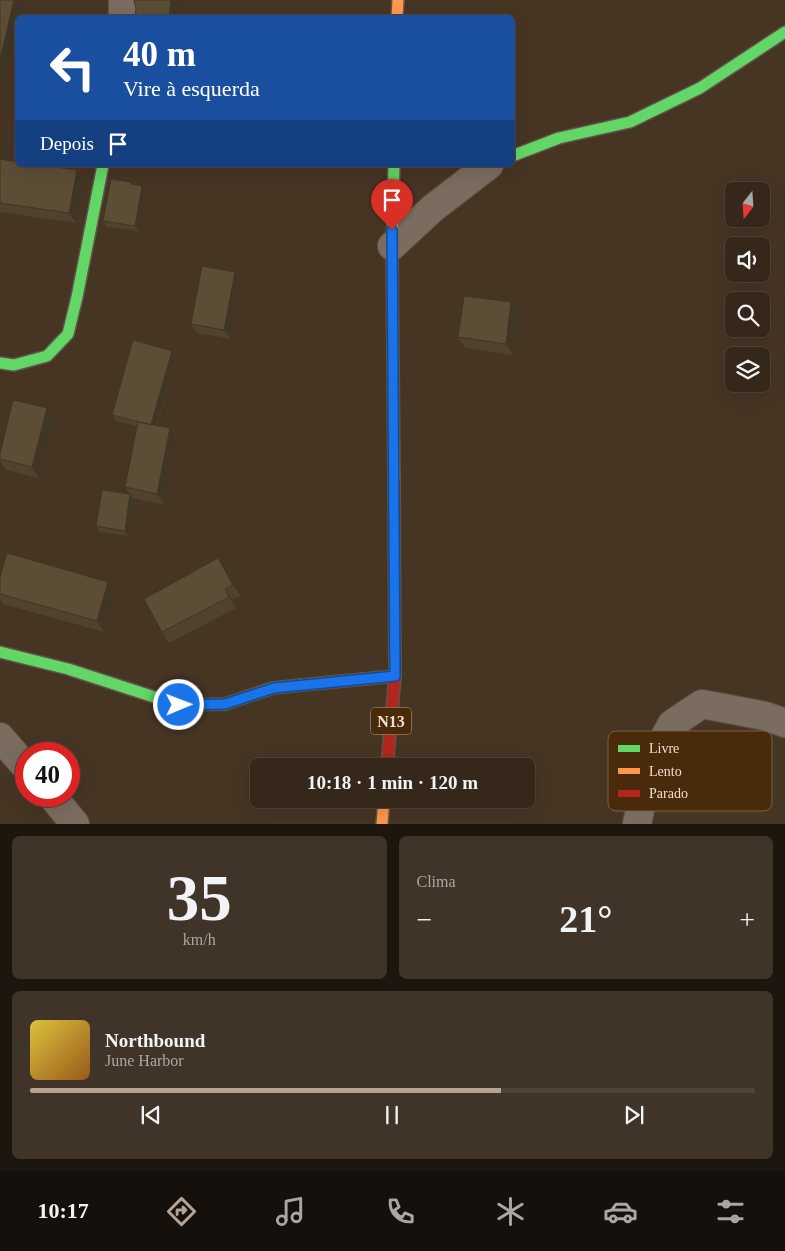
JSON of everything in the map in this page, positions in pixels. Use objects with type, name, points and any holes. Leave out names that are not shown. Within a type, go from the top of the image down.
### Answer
[{"type":"street","points":[[123,0],[123,15]]},
{"type":"street","points":[[397,15],[398,0]]},
{"type":"street","points":[[515,155],[559,138],[630,122],[700,88],[785,32]]},
{"type":"street","points":[[0,363],[14,365],[47,356],[68,334],[103,167]]},
{"type":"street","name":"N13","points":[[388,758],[395,676],[392,246],[394,167]]},
{"type":"street","points":[[392,246],[433,208],[486,167]]},
{"type":"street","points":[[0,652],[68,669],[179,705],[225,704],[274,688],[395,676]]},
{"type":"street","points":[[668,731],[672,724],[702,704],[765,716],[785,723]]},
{"type":"street","points":[[0,737],[15,754]]},
{"type":"street","points":[[61,807],[75,824]]},
{"type":"street","points":[[382,824],[383,808]]},
{"type":"street","points":[[637,824],[640,811]]},
{"type":"building","points":[[0,0],[14,0],[0,60]]},
{"type":"building","points":[[134,0],[171,0],[169,15],[135,15]]},
{"type":"building","points":[[0,159],[15,162],[15,167],[55,167],[77,170],[69,213],[0,203]]},
{"type":"building","points":[[111,179],[142,186],[135,226],[103,221]]},
{"type":"building","points":[[202,266],[235,272],[224,330],[191,324]]},
{"type":"building","points":[[464,296],[511,302],[506,344],[458,337]]},
{"type":"building","points":[[133,340],[172,351],[151,425],[112,415]]},
{"type":"building","points":[[13,400],[47,408],[32,467],[0,459]]},
{"type":"building","points":[[138,422],[170,428],[157,494],[125,487]]},
{"type":"building","points":[[102,490],[130,494],[125,531],[96,526]]},
{"type":"building","points":[[7,553],[108,582],[97,621],[0,594],[0,577]]},
{"type":"building","points":[[218,558],[233,585],[225,589],[229,597],[162,632],[144,599]]},
{"type":"traffic: fast","points":[[515,155],[559,138],[630,122],[700,88],[785,32]]},
{"type":"traffic: fast","points":[[0,363],[14,365],[47,356],[68,334],[103,167]]},
{"type":"traffic: fast","points":[[394,167],[392,246],[394,480]]},
{"type":"traffic: fast","points":[[0,652],[68,669],[179,705],[225,704],[273,688],[302,685]]},
{"type":"traffic: slow","points":[[397,15],[398,0]]},
{"type":"traffic: slow","points":[[302,685],[395,676]]},
{"type":"traffic: slow","points":[[382,824],[383,808]]},
{"type":"traffic: jam","points":[[388,758],[395,676],[394,480]]},
{"type":"route","points":[[179,705],[225,704],[274,688],[395,676],[392,230]]}]
